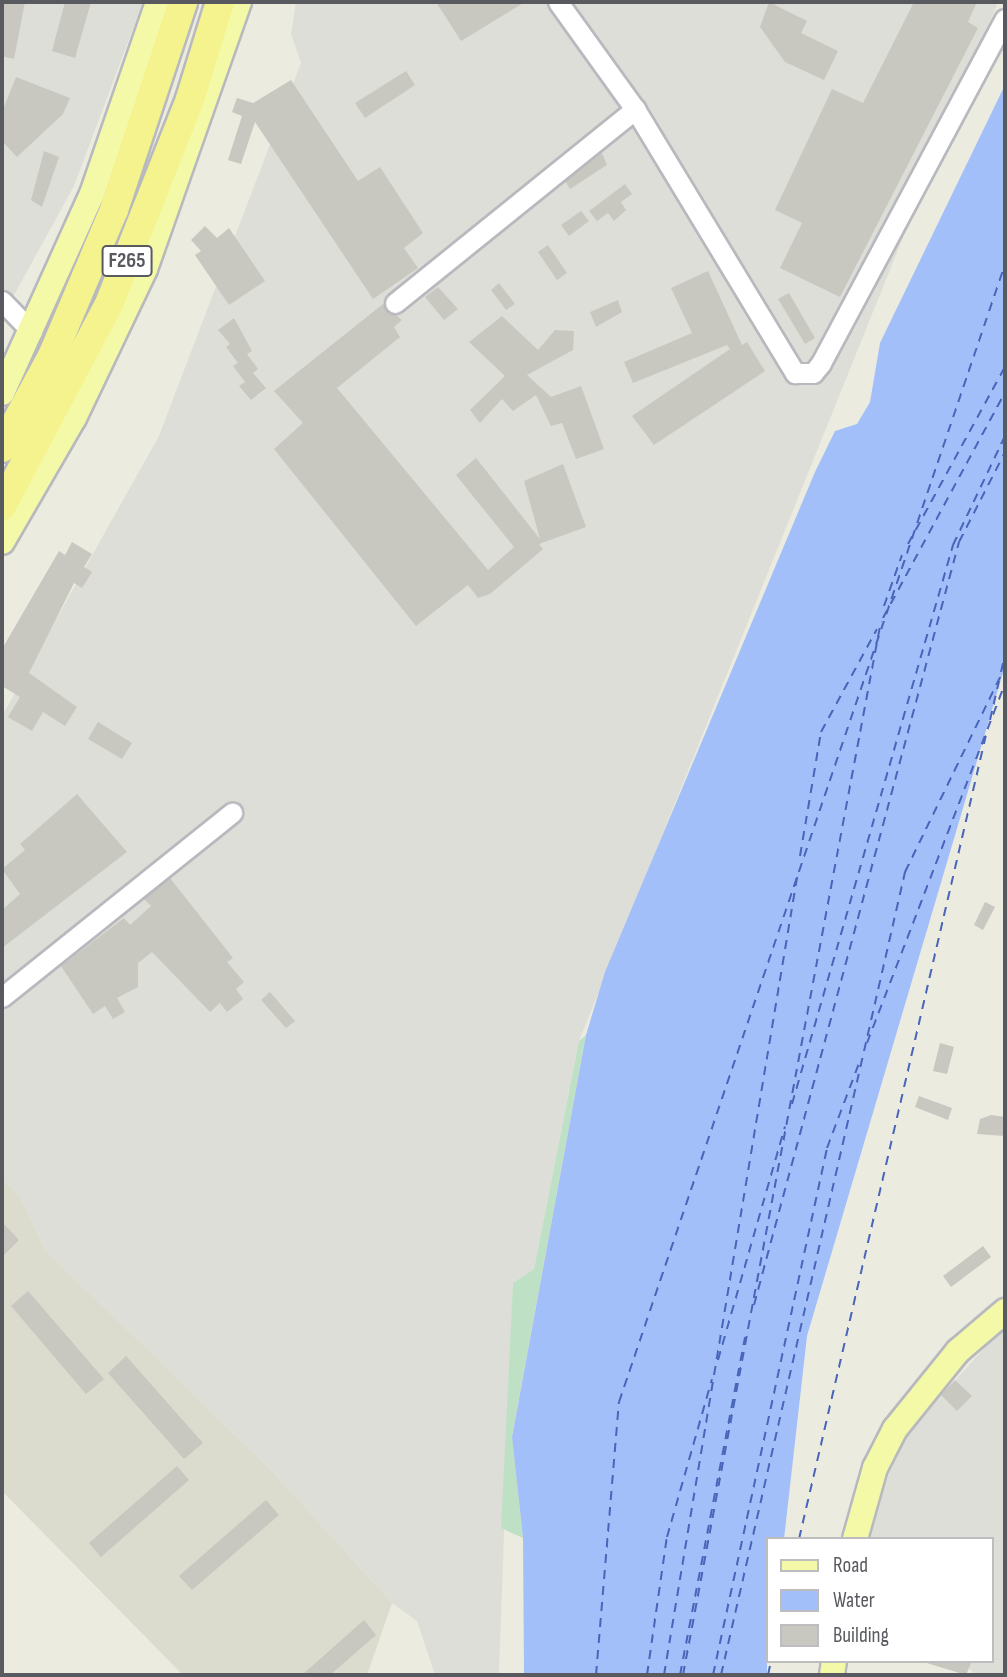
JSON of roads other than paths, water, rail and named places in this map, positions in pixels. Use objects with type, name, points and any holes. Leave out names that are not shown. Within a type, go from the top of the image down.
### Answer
[{"type":"highway","name":"F265","points":[[2,448],[52,356],[114,210],[183,2]]},
{"type":"highway","name":"F265","points":[[2,506],[109,304],[190,99],[220,2]]},
{"type":"main road","points":[[2,393],[32,332],[92,194],[158,2]]},
{"type":"main road","points":[[2,542],[68,429],[145,270],[239,2]]},
{"type":"main road","points":[[856,1537],[875,1468],[895,1429],[958,1351],[1005,1312]]},
{"type":"street","points":[[558,2],[635,109],[787,365],[795,373],[813,373],[1005,19]]},
{"type":"street","points":[[395,303],[635,109]]},
{"type":"street","points":[[2,301],[32,332]]},
{"type":"street","points":[[2,998],[232,813]]},
{"type":"water","points":[[1005,85],[1005,666],[807,1336],[784,1537],[766,1537],[767,1675],[524,1675],[523,1538],[512,1437],[586,1035],[605,972],[815,472],[835,431],[857,424],[870,402],[880,343]]}]
